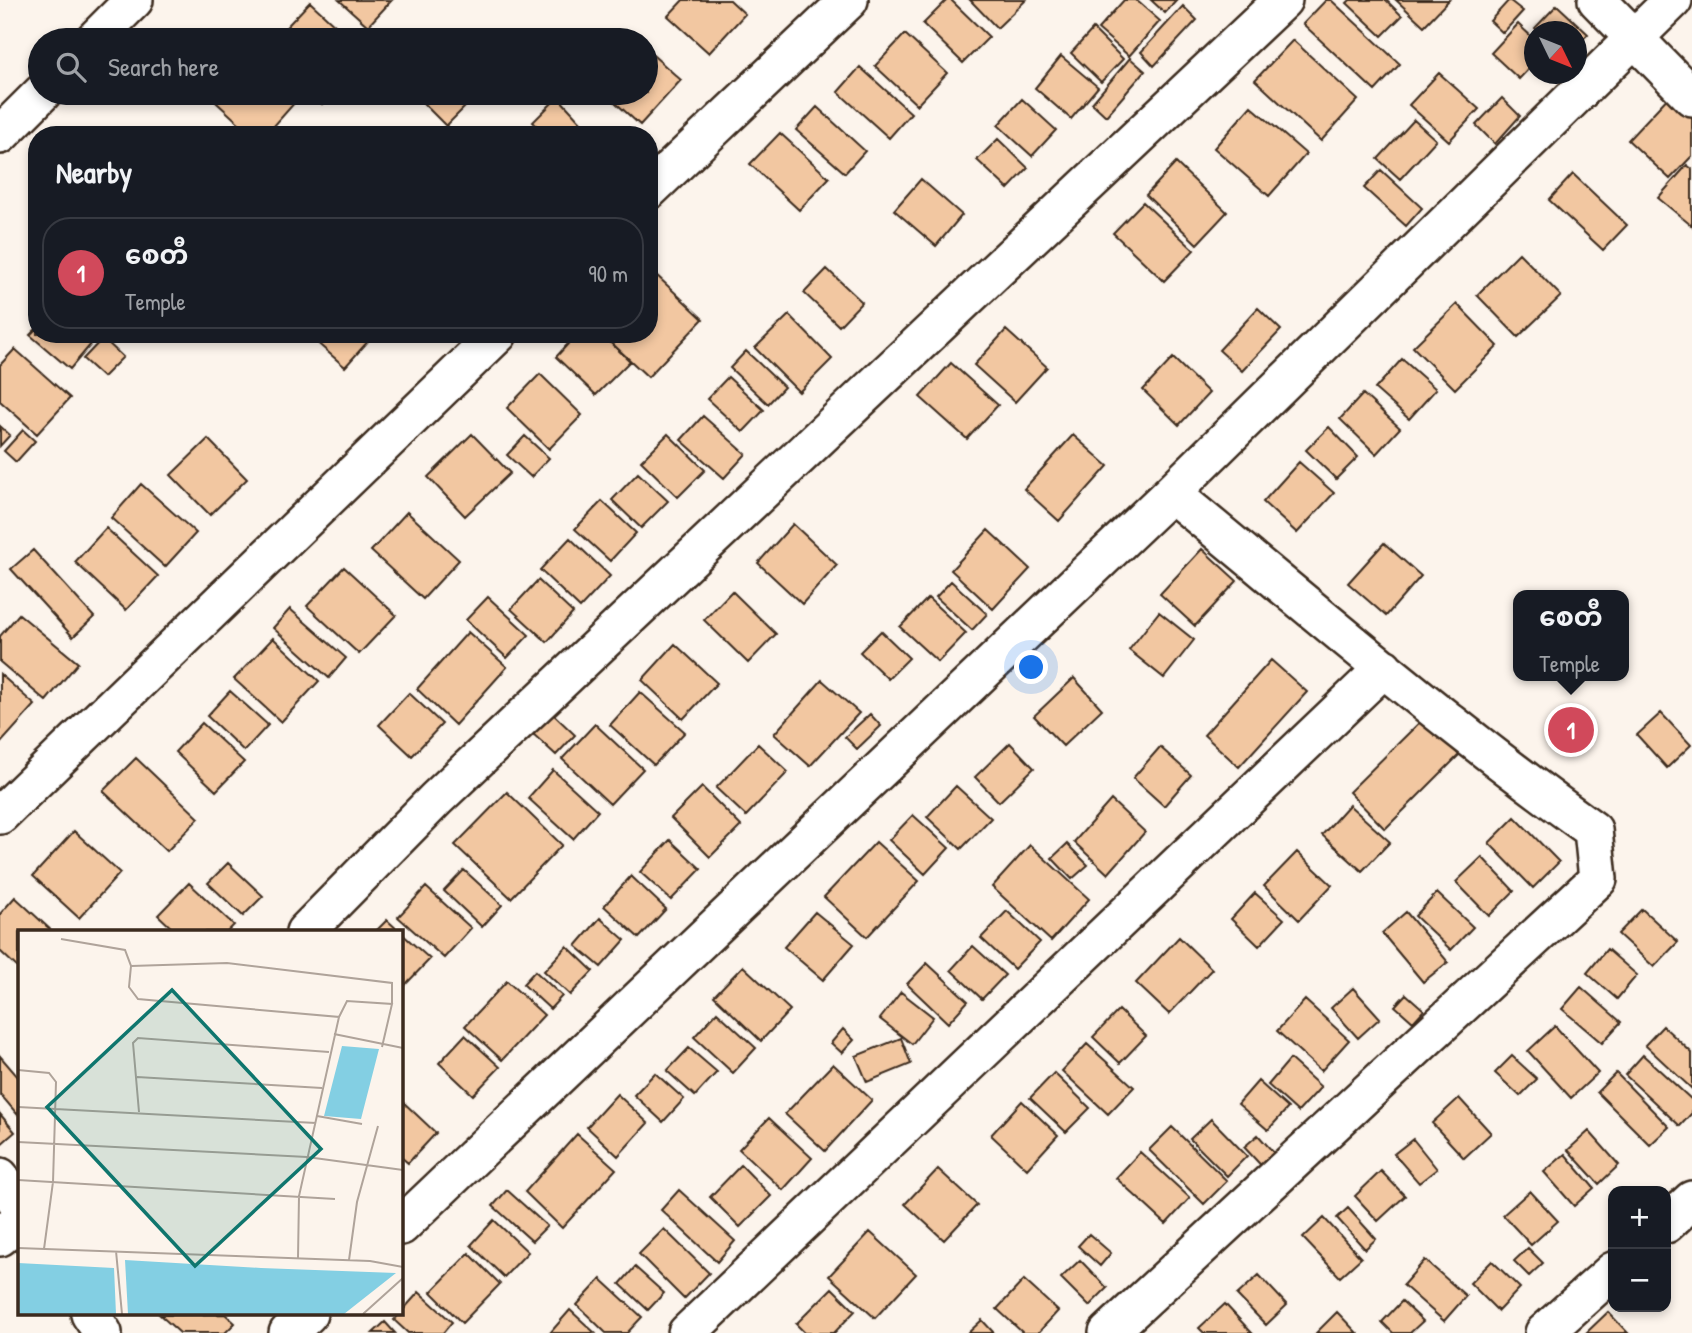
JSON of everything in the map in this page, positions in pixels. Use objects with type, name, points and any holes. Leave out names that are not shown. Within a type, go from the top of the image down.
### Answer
[{"type":"street","points":[[106,28],[134,0]]},
{"type":"street","points":[[658,181],[849,0]]},
{"type":"street","points":[[307,930],[436,799],[1283,0]]},
{"type":"street","points":[[1597,0],[1692,97]]},
{"type":"street","points":[[402,1225],[1171,493],[1673,0]]},
{"type":"street","points":[[0,135],[30,105]]},
{"type":"street","points":[[0,816],[489,343]]},
{"type":"street","points":[[1108,1333],[1598,879],[1593,830],[1384,668],[1171,493]]},
{"type":"street","points":[[687,1333],[1384,668]]},
{"type":"street","points":[[0,1177],[18,1203]]},
{"type":"street","points":[[1671,1219],[1692,1200]]},
{"type":"street","points":[[0,1237],[18,1221]]},
{"type":"street","points":[[1544,1333],[1608,1275]]},
{"type":"street","points":[[91,1316],[103,1333]]},
{"type":"street","points":[[288,1333],[306,1316]]},
{"type":"building","points":[[339,0],[392,0],[368,26]]},
{"type":"building","points":[[683,0],[730,0],[745,14],[709,53],[668,16]]},
{"type":"building","points":[[947,0],[951,0],[989,37],[963,63],[923,24]]},
{"type":"building","points":[[970,0],[1026,0],[997,28]]},
{"type":"building","points":[[1124,0],[1136,0],[1160,21],[1129,56],[1098,29]]},
{"type":"building","points":[[1151,0],[1177,0],[1165,13]]},
{"type":"building","points":[[1326,0],[1331,0],[1400,64],[1375,91],[1303,24]]},
{"type":"building","points":[[1350,0],[1386,0],[1402,16],[1382,36],[1347,3]]},
{"type":"building","points":[[1396,0],[1449,0],[1424,26]]},
{"type":"building","points":[[1509,0],[1523,11],[1503,33],[1490,21]]},
{"type":"building","points":[[310,2],[338,28],[285,28]]},
{"type":"building","points":[[1557,5],[1574,21],[1542,21]]},
{"type":"building","points":[[1183,6],[1197,20],[1154,66],[1141,52]]},
{"type":"building","points":[[1518,24],[1524,30],[1524,74],[1519,79],[1491,53]]},
{"type":"building","points":[[1093,29],[1123,59],[1101,82],[1071,53]]},
{"type":"building","points":[[905,34],[947,73],[917,105],[875,66]]},
{"type":"building","points":[[1293,40],[1358,100],[1321,141],[1255,80]]},
{"type":"building","points":[[1061,56],[1098,87],[1071,119],[1035,88]]},
{"type":"building","points":[[1130,58],[1145,71],[1106,116],[1092,103]]},
{"type":"building","points":[[658,60],[681,80],[640,125],[618,105],[658,105]]},
{"type":"building","points":[[860,67],[911,113],[889,138],[838,92]]},
{"type":"building","points":[[1439,73],[1479,109],[1449,141],[1409,105]]},
{"type":"building","points":[[1673,92],[1692,110],[1692,156],[1670,179],[1628,140]]},
{"type":"building","points":[[1502,98],[1520,116],[1495,144],[1476,125]]},
{"type":"building","points":[[1022,99],[1056,130],[1032,156],[998,125]]},
{"type":"building","points":[[219,105],[293,105],[274,126],[242,126]]},
{"type":"building","points":[[425,105],[467,105],[446,126]]},
{"type":"building","points":[[550,105],[565,105],[585,126],[537,126],[533,122]]},
{"type":"building","points":[[1251,106],[1306,154],[1269,196],[1214,148]]},
{"type":"building","points":[[817,107],[865,151],[845,173],[796,130]]},
{"type":"building","points":[[1414,120],[1436,140],[1400,179],[1378,159]]},
{"type":"building","points":[[780,133],[829,178],[799,210],[750,164]]},
{"type":"building","points":[[998,139],[1028,168],[1008,189],[977,160]]},
{"type":"building","points":[[1176,163],[1227,212],[1197,244],[1146,195]]},
{"type":"building","points":[[1687,165],[1692,169],[1692,226],[1658,198]]},
{"type":"building","points":[[1381,170],[1422,208],[1406,226],[1364,188]]},
{"type":"building","points":[[1573,174],[1627,225],[1603,250],[1549,200]]},
{"type":"building","points":[[921,179],[962,215],[936,246],[894,210]]},
{"type":"building","points":[[1143,202],[1194,250],[1164,281],[1113,233]]},
{"type":"building","points":[[1519,253],[1561,296],[1518,337],[1477,295]]},
{"type":"building","points":[[827,269],[862,302],[839,326],[804,293]]},
{"type":"building","points":[[658,277],[703,319],[648,377],[612,343],[658,343]]},
{"type":"building","points":[[1457,304],[1498,346],[1455,389],[1413,347]]},
{"type":"building","points":[[1258,308],[1281,330],[1242,371],[1219,350]]},
{"type":"building","points":[[789,315],[832,359],[799,392],[755,348]]},
{"type":"building","points":[[1006,330],[1047,367],[1015,402],[974,365]]},
{"type":"building","points":[[39,343],[92,343],[70,369]]},
{"type":"building","points":[[98,343],[108,343],[123,357],[103,377],[83,359]]},
{"type":"building","points":[[317,343],[367,343],[345,367]]},
{"type":"building","points":[[569,343],[611,343],[630,361],[596,395],[556,357]]},
{"type":"building","points":[[15,349],[70,398],[37,434],[0,401],[0,365]]},
{"type":"building","points":[[746,351],[784,387],[768,404],[730,368]]},
{"type":"building","points":[[1173,358],[1209,393],[1179,425],[1143,390]]},
{"type":"building","points":[[1402,359],[1436,389],[1409,419],[1375,389]]},
{"type":"building","points":[[951,363],[998,405],[967,439],[920,397]]},
{"type":"building","points":[[540,374],[582,415],[549,449],[507,408]]},
{"type":"building","points":[[728,377],[764,410],[743,432],[707,399]]},
{"type":"building","points":[[1363,394],[1400,428],[1376,454],[1340,419]]},
{"type":"building","points":[[703,416],[746,454],[724,478],[681,440]]},
{"type":"building","points":[[0,426],[10,435],[0,446]]},
{"type":"building","points":[[1329,427],[1358,457],[1336,479],[1306,450]]},
{"type":"building","points":[[23,430],[35,441],[16,462],[4,451]]},
{"type":"building","points":[[472,434],[510,473],[465,516],[428,477]]},
{"type":"building","points":[[668,434],[705,470],[678,497],[641,461]]},
{"type":"building","points":[[1073,435],[1108,466],[1059,521],[1024,489]]},
{"type":"building","points":[[525,436],[549,458],[531,477],[507,455]]},
{"type":"building","points":[[208,439],[247,479],[210,515],[171,475]]},
{"type":"building","points":[[1299,462],[1334,493],[1297,533],[1263,502]]},
{"type":"building","points":[[638,473],[668,501],[641,528],[612,500]]},
{"type":"building","points":[[141,484],[196,533],[165,567],[111,518]]},
{"type":"building","points":[[602,501],[636,533],[610,561],[575,529]]},
{"type":"building","points":[[407,512],[459,560],[423,599],[371,551]]},
{"type":"building","points":[[793,524],[837,565],[802,604],[758,563]]},
{"type":"building","points":[[106,528],[158,576],[126,610],[75,562]]},
{"type":"building","points":[[988,530],[1030,569],[993,609],[951,570]]},
{"type":"building","points":[[570,538],[610,576],[580,608],[540,570]]},
{"type":"building","points":[[1384,543],[1421,576],[1386,616],[1348,583]]},
{"type":"building","points":[[1202,549],[1237,581],[1195,626],[1160,594]]},
{"type":"building","points":[[33,550],[94,617],[73,637],[11,569]]},
{"type":"building","points":[[344,567],[396,615],[359,654],[307,606]]},
{"type":"building","points":[[538,580],[573,613],[547,642],[511,609]]},
{"type":"building","points":[[951,581],[987,614],[972,630],[936,597]]},
{"type":"building","points":[[732,591],[776,634],[748,663],[704,620]]},
{"type":"building","points":[[488,597],[529,635],[507,658],[466,620]]},
{"type":"building","points":[[928,598],[966,633],[938,662],[900,627]]},
{"type":"building","points":[[290,609],[346,658],[329,678],[273,628]]},
{"type":"building","points":[[1159,612],[1194,640],[1164,678],[1129,650]]},
{"type":"building","points":[[19,614],[78,663],[46,701],[0,662],[0,636]]},
{"type":"building","points":[[881,631],[909,658],[888,679],[860,652]]},
{"type":"building","points":[[468,632],[507,667],[455,725],[417,689]]},
{"type":"building","points":[[273,638],[319,681],[281,722],[234,679]]},
{"type":"building","points":[[675,644],[717,683],[683,719],[642,680]]},
{"type":"building","points":[[1271,660],[1307,692],[1239,767],[1204,735]]},
{"type":"building","points":[[0,674],[35,705],[0,744]]},
{"type":"building","points":[[1074,678],[1102,709],[1063,746],[1034,716]]},
{"type":"building","points":[[822,680],[859,713],[810,766],[774,734]]},
{"type":"building","points":[[230,691],[268,725],[244,751],[207,716]]},
{"type":"building","points":[[640,692],[685,732],[654,765],[610,725]]},
{"type":"building","points":[[409,693],[442,724],[412,756],[379,725]]},
{"type":"building","points":[[551,712],[575,735],[556,755],[532,733]]},
{"type":"building","points":[[1661,713],[1691,745],[1667,768],[1637,735]]},
{"type":"building","points":[[870,714],[881,726],[857,749],[845,737]]},
{"type":"building","points":[[1423,719],[1459,755],[1385,829],[1349,792]]},
{"type":"building","points":[[202,723],[244,762],[216,791],[175,752]]},
{"type":"building","points":[[595,724],[643,769],[610,804],[562,759]]},
{"type":"building","points":[[1010,743],[1034,768],[999,802],[975,777]]},
{"type":"building","points":[[758,744],[788,772],[746,816],[716,788]]},
{"type":"building","points":[[1160,747],[1191,775],[1164,806],[1133,778]]},
{"type":"building","points":[[136,758],[199,818],[167,851],[103,791]]},
{"type":"building","points":[[553,770],[598,811],[573,839],[528,798]]},
{"type":"building","points":[[956,786],[991,818],[961,849],[927,817]]},
{"type":"building","points":[[702,787],[741,826],[710,857],[671,818]]},
{"type":"building","points":[[507,792],[562,845],[511,898],[455,845]]},
{"type":"building","points":[[1111,800],[1145,832],[1108,874],[1074,842]]},
{"type":"building","points":[[1349,805],[1390,842],[1362,871],[1322,835]]},
{"type":"building","points":[[913,815],[949,848],[925,874],[889,840]]},
{"type":"building","points":[[1515,817],[1559,862],[1533,888],[1489,843]]},
{"type":"building","points":[[74,831],[120,873],[79,918],[33,876]]},
{"type":"building","points":[[670,840],[701,869],[671,900],[640,872]]},
{"type":"building","points":[[876,842],[919,881],[867,937],[824,897]]},
{"type":"building","points":[[1067,844],[1088,865],[1072,879],[1052,858]]},
{"type":"building","points":[[1030,845],[1089,899],[1051,941],[992,887]]},
{"type":"building","points":[[1297,852],[1332,885],[1299,920],[1264,886]]},
{"type":"building","points":[[1482,857],[1514,891],[1489,916],[1456,882]]},
{"type":"building","points":[[228,863],[263,896],[243,916],[208,883]]},
{"type":"building","points":[[464,870],[502,905],[482,927],[444,891]]},
{"type":"building","points":[[631,876],[666,909],[639,938],[604,906]]},
{"type":"building","points":[[189,883],[234,925],[229,930],[174,930],[158,915]]},
{"type":"building","points":[[426,887],[471,928],[444,958],[398,917]]},
{"type":"building","points":[[1255,893],[1284,919],[1259,946],[1231,919]]},
{"type":"building","points":[[1437,893],[1473,927],[1451,950],[1415,916]]},
{"type":"building","points":[[15,897],[51,930],[18,930],[18,968],[0,951],[0,914]]},
{"type":"building","points":[[1642,909],[1678,942],[1654,967],[1618,934]]},
{"type":"building","points":[[1007,911],[1040,942],[1014,969],[981,938]]},
{"type":"building","points":[[815,912],[854,944],[823,980],[784,947]]},
{"type":"building","points":[[1406,912],[1448,962],[1423,982],[1382,933]]},
{"type":"building","points":[[600,918],[625,940],[601,967],[576,946]]},
{"type":"building","points":[[387,920],[398,930],[377,930]]},
{"type":"building","points":[[402,934],[430,959],[404,986],[402,984]]},
{"type":"building","points":[[1179,937],[1212,969],[1169,1014],[1136,983]]},
{"type":"building","points":[[567,946],[593,971],[570,995],[544,971]]},
{"type":"building","points":[[973,946],[1005,975],[982,999],[951,970]]},
{"type":"building","points":[[1607,949],[1637,975],[1617,999],[1587,973]]},
{"type":"building","points":[[927,963],[968,1001],[948,1023],[907,984]]},
{"type":"building","points":[[743,966],[790,1010],[761,1041],[714,996]]},
{"type":"building","points":[[535,971],[562,996],[550,1009],[523,984]]},
{"type":"building","points":[[507,981],[544,1015],[502,1060],[465,1026]]},
{"type":"building","points":[[1581,987],[1621,1022],[1602,1043],[1562,1009]]},
{"type":"building","points":[[1353,988],[1380,1018],[1358,1038],[1331,1008]]},
{"type":"building","points":[[901,992],[933,1017],[912,1044],[880,1019]]},
{"type":"building","points":[[1406,994],[1424,1010],[1413,1022],[1395,1006]]},
{"type":"building","points":[[1305,1000],[1349,1040],[1321,1071],[1277,1031]]},
{"type":"building","points":[[1119,1010],[1146,1036],[1120,1063],[1093,1037]]},
{"type":"building","points":[[717,1012],[756,1048],[733,1073],[694,1037]]},
{"type":"building","points":[[1555,1026],[1598,1073],[1571,1098],[1528,1051]]},
{"type":"building","points":[[1663,1026],[1692,1053],[1692,1089],[1645,1045]]},
{"type":"building","points":[[843,1029],[854,1040],[842,1053],[831,1043]]},
{"type":"building","points":[[465,1035],[500,1067],[473,1095],[439,1063]]},
{"type":"building","points":[[901,1038],[911,1064],[867,1082],[856,1056]]},
{"type":"building","points":[[1087,1044],[1134,1087],[1108,1114],[1062,1071]]},
{"type":"building","points":[[689,1048],[717,1072],[695,1096],[667,1071]]},
{"type":"building","points":[[1643,1055],[1692,1100],[1692,1113],[1680,1126],[1625,1075]]},
{"type":"building","points":[[0,1056],[18,1077],[17,1114],[0,1094]]},
{"type":"building","points":[[1512,1056],[1537,1079],[1520,1096],[1495,1073]]},
{"type":"building","points":[[1290,1059],[1321,1087],[1298,1112],[1268,1085]]},
{"type":"building","points":[[833,1064],[872,1100],[825,1151],[785,1114]]},
{"type":"building","points":[[655,1073],[684,1099],[663,1122],[634,1095]]},
{"type":"building","points":[[1054,1073],[1090,1108],[1066,1132],[1030,1098]]},
{"type":"building","points":[[1616,1073],[1669,1127],[1650,1145],[1597,1092]]},
{"type":"building","points":[[1258,1081],[1288,1108],[1268,1130],[1238,1104]]},
{"type":"building","points":[[617,1094],[648,1123],[618,1156],[587,1127]]},
{"type":"building","points":[[1459,1098],[1491,1133],[1464,1158],[1432,1123]]},
{"type":"building","points":[[402,1101],[436,1133],[408,1163],[402,1158]]},
{"type":"building","points":[[1022,1101],[1058,1135],[1027,1169],[991,1135]]},
{"type":"building","points":[[0,1114],[15,1132],[0,1145]]},
{"type":"building","points":[[769,1118],[812,1158],[783,1190],[739,1149]]},
{"type":"building","points":[[1211,1119],[1247,1156],[1227,1176],[1190,1139]]},
{"type":"building","points":[[1172,1127],[1227,1181],[1204,1204],[1149,1150]]},
{"type":"building","points":[[1589,1131],[1619,1165],[1599,1184],[1568,1150]]},
{"type":"building","points":[[577,1134],[616,1169],[562,1228],[525,1192]]},
{"type":"building","points":[[1258,1135],[1282,1162],[1269,1174],[1244,1147]]},
{"type":"building","points":[[1413,1139],[1437,1169],[1419,1183],[1394,1154]]},
{"type":"building","points":[[1140,1152],[1190,1198],[1166,1224],[1116,1178]]},
{"type":"building","points":[[1565,1154],[1594,1188],[1574,1206],[1544,1172]]},
{"type":"building","points":[[741,1165],[771,1196],[740,1227],[710,1197]]},
{"type":"building","points":[[938,1169],[977,1205],[944,1240],[905,1204]]},
{"type":"building","points":[[1381,1171],[1405,1196],[1378,1221],[1355,1196]]},
{"type":"building","points":[[507,1190],[547,1226],[532,1241],[493,1206]]},
{"type":"building","points":[[679,1190],[735,1241],[717,1262],[661,1210]]},
{"type":"building","points":[[1530,1191],[1558,1221],[1531,1245],[1503,1215]]},
{"type":"building","points":[[1348,1208],[1376,1239],[1365,1249],[1337,1218]]},
{"type":"building","points":[[1324,1218],[1361,1258],[1340,1277],[1303,1238]]},
{"type":"building","points":[[494,1220],[528,1252],[504,1277],[471,1245]]},
{"type":"building","points":[[664,1229],[709,1273],[684,1299],[639,1254]]},
{"type":"building","points":[[870,1232],[916,1274],[875,1318],[829,1276]]},
{"type":"building","points":[[1089,1234],[1111,1253],[1100,1266],[1078,1246]]},
{"type":"building","points":[[1528,1248],[1543,1263],[1529,1276],[1514,1261]]},
{"type":"building","points":[[469,1253],[500,1284],[462,1323],[431,1292]]},
{"type":"building","points":[[1080,1260],[1107,1288],[1089,1306],[1061,1278]]},
{"type":"building","points":[[1425,1260],[1466,1296],[1444,1321],[1403,1285]]},
{"type":"building","points":[[1492,1261],[1520,1288],[1498,1311],[1470,1283]]},
{"type":"building","points":[[635,1267],[664,1293],[648,1310],[620,1284]]},
{"type":"building","points":[[1259,1275],[1287,1305],[1266,1325],[1237,1295]]},
{"type":"building","points":[[601,1279],[642,1317],[627,1333],[606,1333],[577,1305]]},
{"type":"building","points":[[1024,1280],[1058,1311],[1038,1333],[1023,1333],[997,1309]]},
{"type":"building","points":[[832,1288],[855,1311],[834,1333],[805,1333],[796,1324]]},
{"type":"building","points":[[419,1292],[452,1322],[443,1333],[408,1333],[394,1320],[402,1316],[402,1311]]},
{"type":"building","points":[[1402,1301],[1423,1321],[1410,1333],[1393,1333],[1382,1322]]},
{"type":"building","points":[[1225,1304],[1252,1333],[1204,1333],[1199,1328]]},
{"type":"building","points":[[570,1310],[595,1333],[550,1333]]},
{"type":"building","points":[[1337,1312],[1357,1333],[1316,1333]]},
{"type":"building","points":[[1608,1312],[1628,1333],[1586,1333]]},
{"type":"building","points":[[161,1316],[227,1316],[235,1323],[225,1333],[180,1333]]},
{"type":"building","points":[[982,1320],[994,1333],[968,1333]]},
{"type":"building","points":[[385,1322],[395,1333],[373,1333]]},
{"type":"place","name":"စေတီ","points":[[1571,730]]}]
